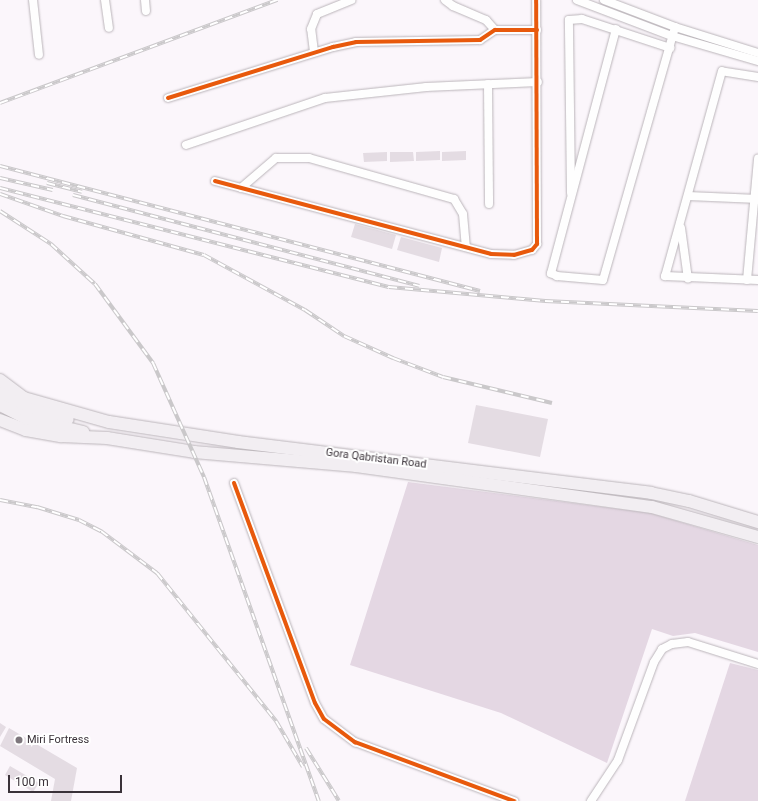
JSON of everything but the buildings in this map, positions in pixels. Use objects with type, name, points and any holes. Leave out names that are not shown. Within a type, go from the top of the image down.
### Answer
[{"type":"main road","name":"Gora Qabristan Road","points":[[0,380],[24,398],[109,422],[238,442],[651,493],[689,501],[758,522]]},
{"type":"main road","points":[[0,393],[26,408],[107,438]]},
{"type":"main road","points":[[0,405],[26,418],[65,423],[109,422]]},
{"type":"main road","name":"Gora Qabristan Road","points":[[0,420],[26,430],[61,436],[107,438],[194,452],[364,467],[645,506],[758,537]]},
{"type":"street","points":[[32,0],[39,55]]},
{"type":"street","points":[[105,0],[109,28]]},
{"type":"street","points":[[145,0],[146,12]]},
{"type":"street","points":[[314,52],[311,29],[316,14],[351,0]]},
{"type":"street","points":[[445,0],[453,6],[486,20],[495,30]]},
{"type":"street","points":[[215,181],[466,247],[514,255],[532,250],[536,244],[538,82],[536,0]]},
{"type":"street","points":[[577,0],[672,36],[758,61]]},
{"type":"street","points":[[604,0],[675,27],[758,53]]},
{"type":"street","points":[[571,204],[569,20],[582,19],[670,48]]},
{"type":"street","points":[[616,29],[571,204],[551,273],[603,280],[675,27]]},
{"type":"street","points":[[168,98],[314,52],[356,42],[480,40],[495,30],[537,30]]},
{"type":"street","points":[[758,77],[722,71],[665,276],[688,279],[758,280]]},
{"type":"street","points":[[186,145],[325,98],[488,84],[538,82]]},
{"type":"street","points":[[488,84],[489,204]]},
{"type":"street","points":[[241,188],[276,158],[309,158],[454,199],[463,214],[466,247]]},
{"type":"street","points":[[747,280],[756,199],[758,158]]},
{"type":"street","points":[[688,196],[756,199]]},
{"type":"street","points":[[680,225],[688,279]]},
{"type":"street","points":[[234,483],[315,703],[324,719],[355,742],[514,801]]},
{"type":"street","points":[[591,801],[618,760],[654,662],[662,649],[672,644],[688,642],[758,664]]},
{"type":"shaded area","points":[[408,482],[650,513],[758,545],[758,652],[695,633],[673,636],[652,629],[607,763],[501,713],[350,665]]},
{"type":"shaded area","points":[[730,663],[758,670],[758,801],[685,801]]},
{"type":"railway","points":[[0,103],[277,0]]},
{"type":"railway","points":[[0,166],[480,291]]},
{"type":"railway","points":[[0,178],[53,190]]},
{"type":"railway","points":[[47,183],[82,192]]},
{"type":"railway","points":[[0,188],[389,287],[545,301],[758,311]]},
{"type":"railway","points":[[0,194],[63,216],[204,255],[305,310],[344,336],[393,358],[443,377],[552,403]]},
{"type":"railway","points":[[73,195],[419,286]]},
{"type":"railway","points":[[0,211],[51,244],[95,284],[153,363],[204,477],[319,801]]},
{"type":"railway","points":[[0,500],[37,507],[79,520],[101,531],[157,573],[276,721],[303,767]]},
{"type":"railway","points":[[306,748],[339,801]]},
{"type":"cycle path","points":[[215,181],[491,254],[514,255],[532,250],[537,244],[536,0]]},
{"type":"cycle path","points":[[168,98],[333,47],[356,42],[480,40],[495,30],[537,30]]},
{"type":"cycle path","points":[[234,483],[315,703],[324,719],[355,742],[514,801]]},
{"type":"place","name":"Miri Fortress","points":[[19,740]]}]
